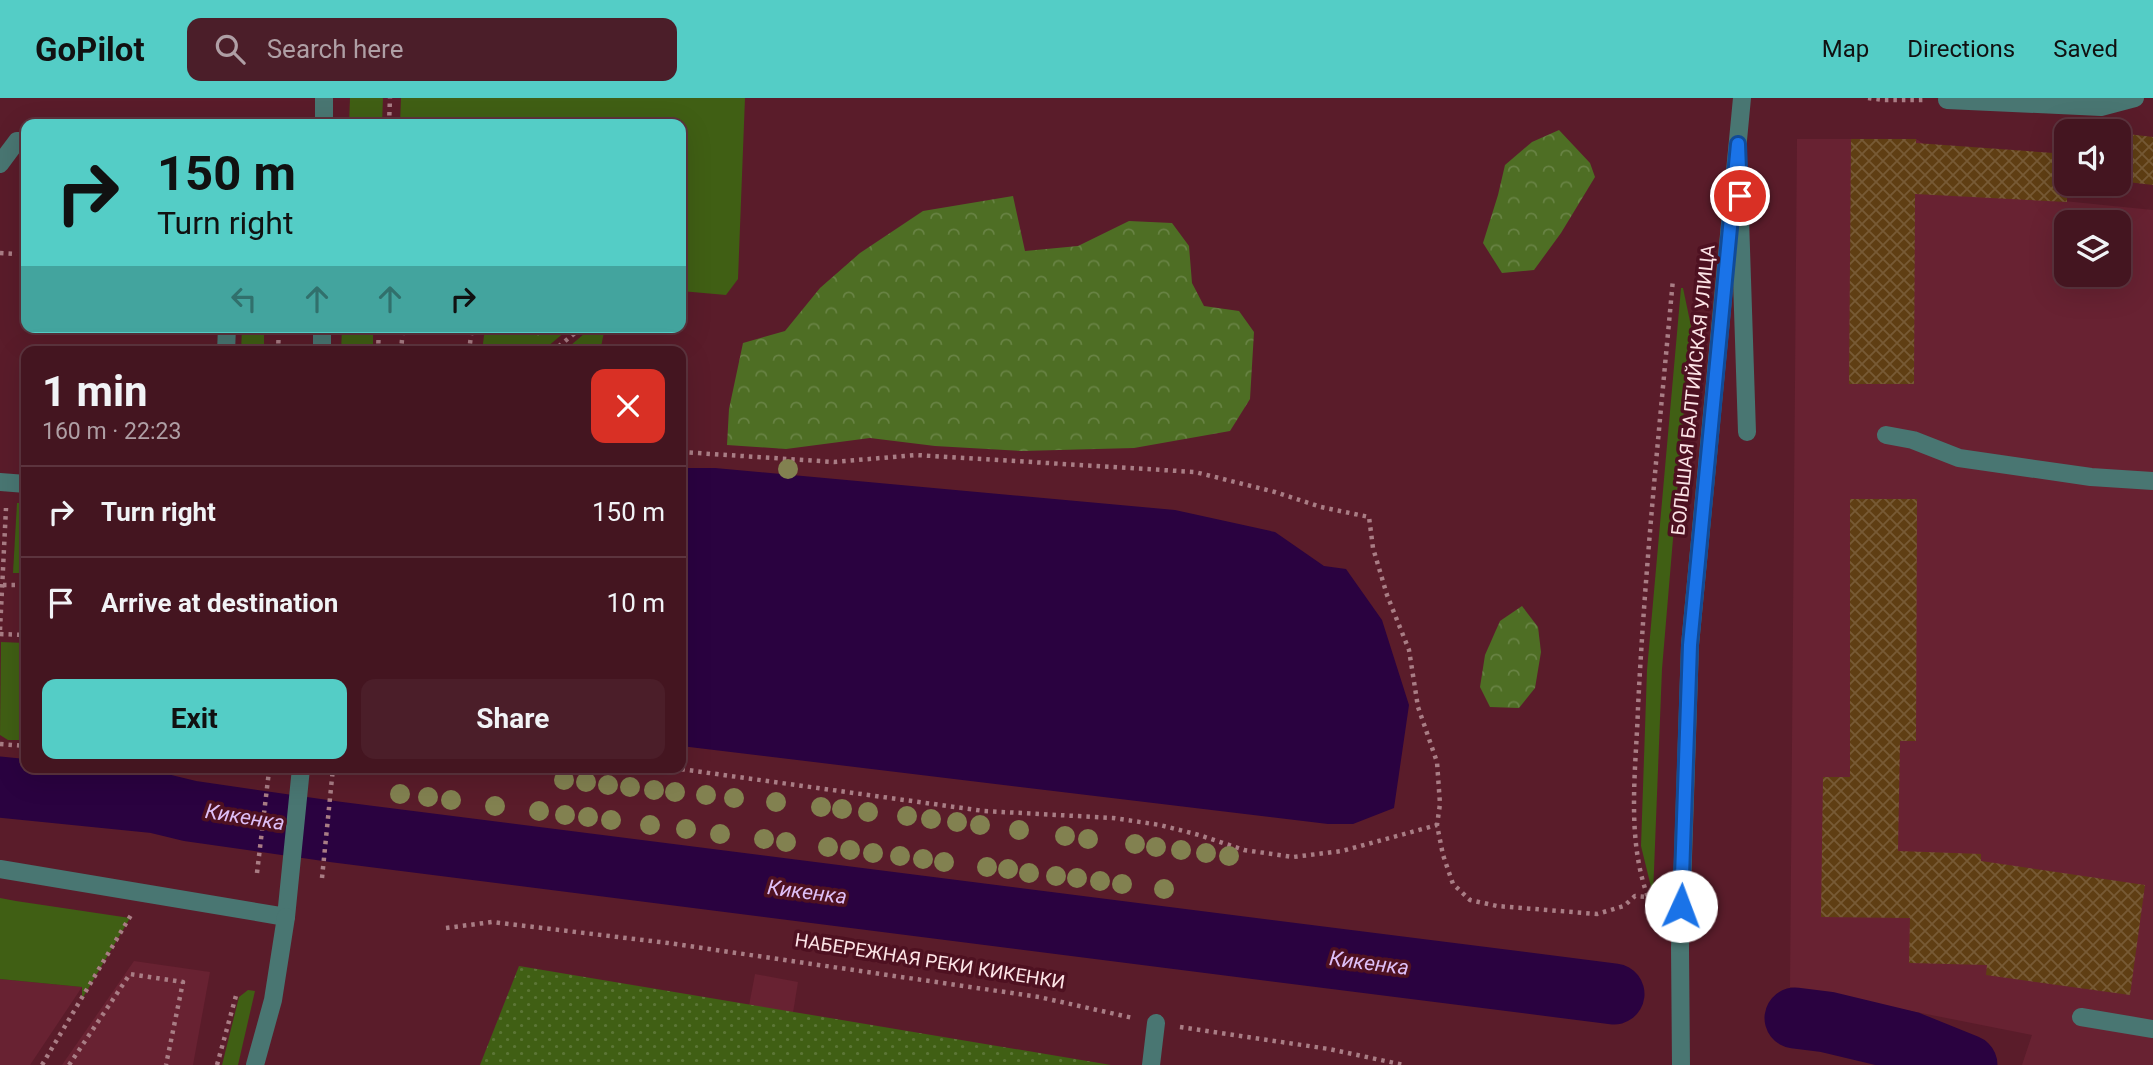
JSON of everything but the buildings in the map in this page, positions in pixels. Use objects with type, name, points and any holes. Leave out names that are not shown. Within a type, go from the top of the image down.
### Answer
[{"type":"street","points":[[324,98],[324,119]]},
{"type":"street","name":"БОЛЬШАЯ БАЛТИЙСКАЯ УЛИЦА","points":[[1681,1065],[1680,948],[1690,645],[1742,98]]},
{"type":"street","points":[[1939,100],[2101,107],[2135,98]]},
{"type":"street","points":[[0,164],[17,141],[21,141]]},
{"type":"street","points":[[1738,144],[1747,432]]},
{"type":"street","points":[[1886,435],[1913,440],[1959,458],[2091,477],[2153,481]]},
{"type":"street","points":[[3,483],[21,484]]},
{"type":"street","points":[[255,1065],[272,1000],[286,917],[301,773]]},
{"type":"street","points":[[0,869],[286,917]]},
{"type":"street","points":[[2081,1017],[2153,1029]]},
{"type":"street","points":[[1151,1065],[1156,1023]]},
{"type":"path","points":[[389,119],[390,98]]},
{"type":"path","points":[[1868,98],[1939,100]]},
{"type":"path","points":[[0,253],[17,254]]},
{"type":"path","points":[[686,452],[834,462],[916,455],[1195,472],[1275,492],[1321,507],[1369,517],[1373,548],[1387,595],[1409,650],[1418,706],[1437,762],[1440,804],[1437,825],[1453,884],[1470,900],[1497,906],[1597,914],[1624,906],[1635,896],[1648,897],[1640,877],[1634,848],[1637,748],[1643,604],[1673,279]]},
{"type":"path","points":[[559,346],[575,333]]},
{"type":"path","points":[[3,483],[0,632],[21,634]]},
{"type":"path","points":[[1,585],[21,585]]},
{"type":"path","points":[[0,741],[7,745],[21,746]]},
{"type":"path","points":[[686,770],[984,811],[1113,818],[1160,825],[1244,850],[1293,857],[1342,851],[1437,825]]},
{"type":"path","points":[[257,873],[268,773]]},
{"type":"path","points":[[322,878],[332,773]]},
{"type":"path","points":[[42,1065],[130,917]]},
{"type":"path","name":"НАБЕРЕЖНАЯ РЕКИ КИКЕНКИ","points":[[446,928],[492,922],[668,943],[1039,997],[1156,1023],[1329,1049],[1404,1065]]},
{"type":"path","points":[[69,1065],[130,974],[183,982],[166,1065]]},
{"type":"path","points":[[217,1065],[237,992]]},
{"type":"shaded area","points":[[1797,139],[1916,139],[2006,195],[2153,210],[2153,1065],[2022,1065],[2032,1035],[1790,987]]},
{"type":"shaded area","points":[[686,468],[715,468],[1175,510],[1275,532],[1324,566],[1346,569],[1382,620],[1409,705],[1394,808],[1353,824],[1328,824],[686,747]]},
{"type":"shaded area","points":[[198,790],[224,794],[222,837],[213,841],[201,842],[188,838],[190,811]]},
{"type":"shaded area","points":[[134,961],[210,972],[193,1065],[62,1065]]},
{"type":"shaded area","points":[[755,974],[798,982],[792,1019],[748,1011]]},
{"type":"shaded area","points":[[0,979],[82,987],[30,1065],[0,1065]]},
{"type":"green space","points":[[350,98],[383,98],[382,119],[349,119]]},
{"type":"green space","points":[[401,98],[745,98],[738,279],[726,295],[686,291],[686,119],[400,119]]},
{"type":"green space","points":[[1559,130],[1590,163],[1595,177],[1561,233],[1534,270],[1502,273],[1483,243],[1505,165],[1532,142]]},
{"type":"green space","points":[[1013,196],[1025,251],[1078,246],[1129,221],[1172,223],[1189,246],[1192,283],[1204,306],[1239,311],[1254,332],[1250,399],[1230,431],[1134,448],[1022,451],[935,446],[870,438],[786,449],[727,445],[729,409],[743,343],[785,331],[820,288],[860,253],[923,211]]},
{"type":"green space","points":[[1681,288],[1691,326],[1662,669],[1653,895],[1641,846],[1647,670]]},
{"type":"green space","points":[[242,333],[264,333],[264,346],[241,346]]},
{"type":"green space","points":[[342,333],[373,333],[373,346],[341,346]]},
{"type":"green space","points":[[484,333],[564,333],[548,346],[483,346]]},
{"type":"green space","points":[[527,333],[561,333],[555,338]]},
{"type":"green space","points":[[585,333],[604,333],[601,346],[570,346]]},
{"type":"green space","points":[[17,503],[21,503],[21,573],[13,573]]},
{"type":"green space","points":[[1522,606],[1538,627],[1541,652],[1535,688],[1519,708],[1490,707],[1480,687],[1485,655],[1500,621]]},
{"type":"green space","points":[[1,642],[21,643],[21,740],[8,740],[0,735]]},
{"type":"green space","points":[[0,898],[130,918],[82,999],[82,987],[0,979]]},
{"type":"green space","points":[[519,966],[1111,1065],[480,1065]]},
{"type":"green space","points":[[248,990],[255,991],[238,1065],[222,1065],[239,997]]},
{"type":"waterway","name":"Кикенка","points":[[0,787],[157,803],[190,811],[336,832],[1614,994]]},
{"type":"waterway","points":[[333,852],[336,832]]},
{"type":"waterway","name":"Кикенка","points":[[1795,1018],[1827,1022],[1910,1042],[1967,1065]]},
{"type":"route","points":[[1681,906],[1690,645],[1738,144],[1740,196]]}]
